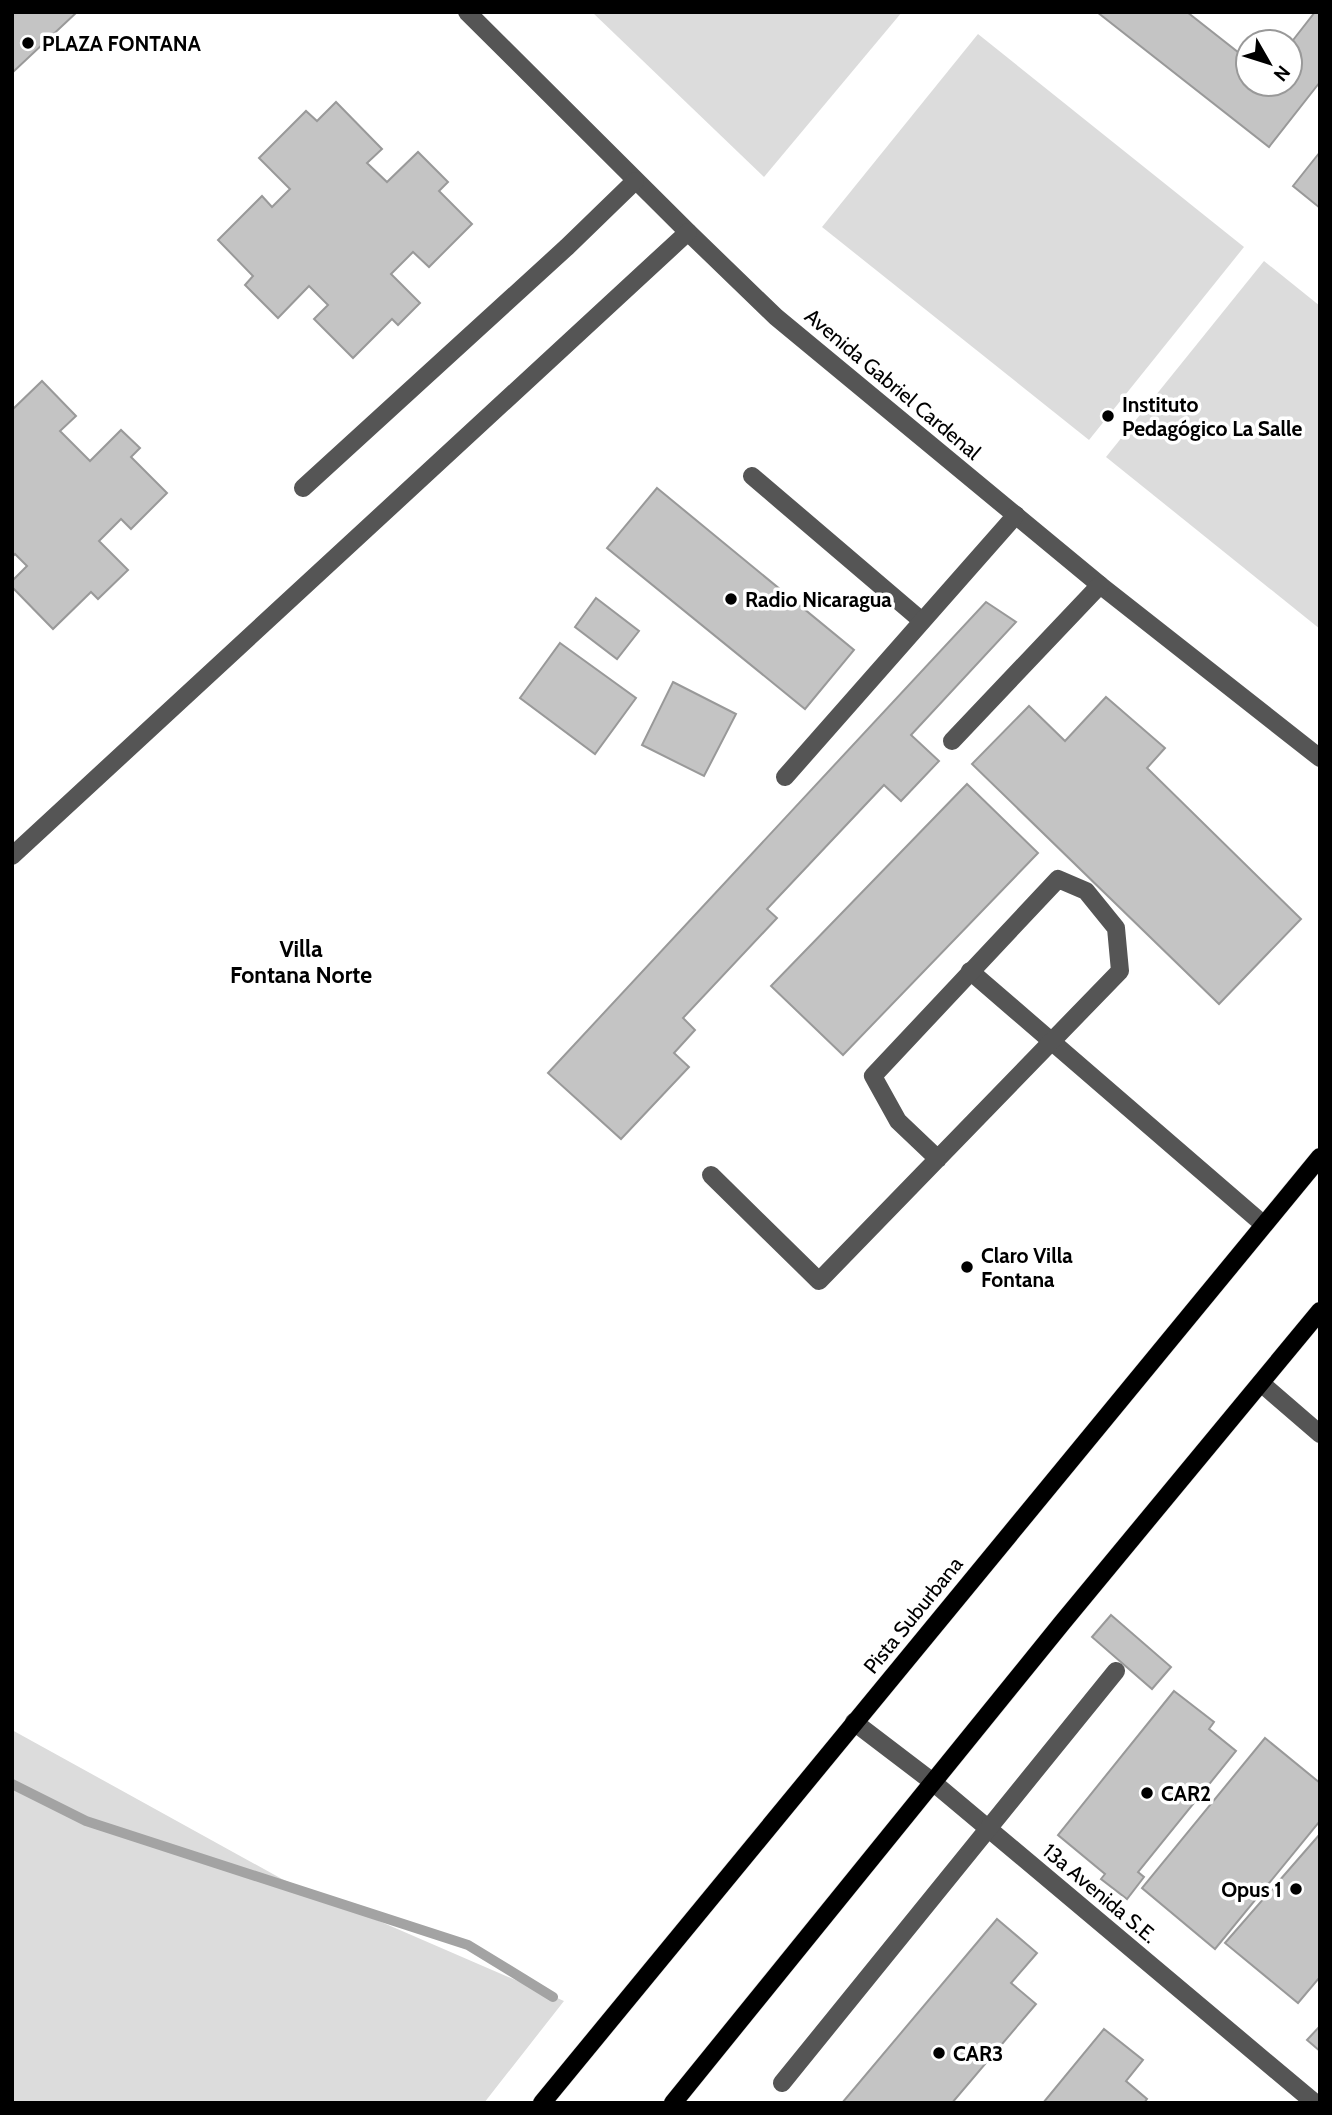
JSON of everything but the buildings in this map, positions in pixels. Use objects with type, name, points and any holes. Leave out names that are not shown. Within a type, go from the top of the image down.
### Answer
[{"type":"main road","name":"Pista Suburbana","points":[[542,2103],[1320,1157]]},
{"type":"main road","points":[[673,2103],[1079,1602],[1320,1311]]},
{"type":"street","name":"Avenida Gabriel Cardenal","points":[[467,12],[635,181],[776,317],[1100,585],[1320,758]]},
{"type":"street","points":[[303,488],[567,247],[635,181]]},
{"type":"street","points":[[12,856],[688,232]]},
{"type":"street","points":[[752,476],[922,621]]},
{"type":"street","points":[[785,777],[1016,515]]},
{"type":"street","points":[[952,741],[1100,585]]},
{"type":"street","points":[[712,1175],[820,1281],[1120,971],[1116,928],[1086,891],[1058,879],[873,1076],[898,1121],[938,1159]]},
{"type":"street","points":[[970,971],[1263,1224]]},
{"type":"street","points":[[1261,1383],[1319,1432]]},
{"type":"street","points":[[782,2084],[1116,1671]]},
{"type":"street","name":"13a Avenida S.E.","points":[[854,1722],[934,1783],[1315,2103]]},
{"type":"shaded area","points":[[592,12],[902,12],[764,177]]},
{"type":"shaded area","points":[[978,34],[1244,247],[1089,440],[822,227]]},
{"type":"shaded area","points":[[1264,261],[1320,306],[1320,629],[1106,457]]},
{"type":"shaded area","points":[[12,1730],[282,1879],[564,2001],[484,2103],[12,2103]]},
{"type":"waterway","points":[[12,1784],[86,1821],[468,1945],[553,1997]]},
{"type":"place","name":"PLAZA FONTANA","points":[[28,43]]},
{"type":"place","name":"Instituto Pedagógico La Salle","points":[[1108,416]]},
{"type":"place","name":"Radio Nicaragua","points":[[731,599]]},
{"type":"place","name":"Claro Villa Fontana","points":[[967,1267]]},
{"type":"place","name":"CAR2","points":[[1147,1793]]},
{"type":"place","name":"Opus 1","points":[[1296,1889]]},
{"type":"place","name":"CAR3","points":[[939,2053]]},
{"type":"district","name":"Villa Fontana Norte","points":[[301,962]]}]
